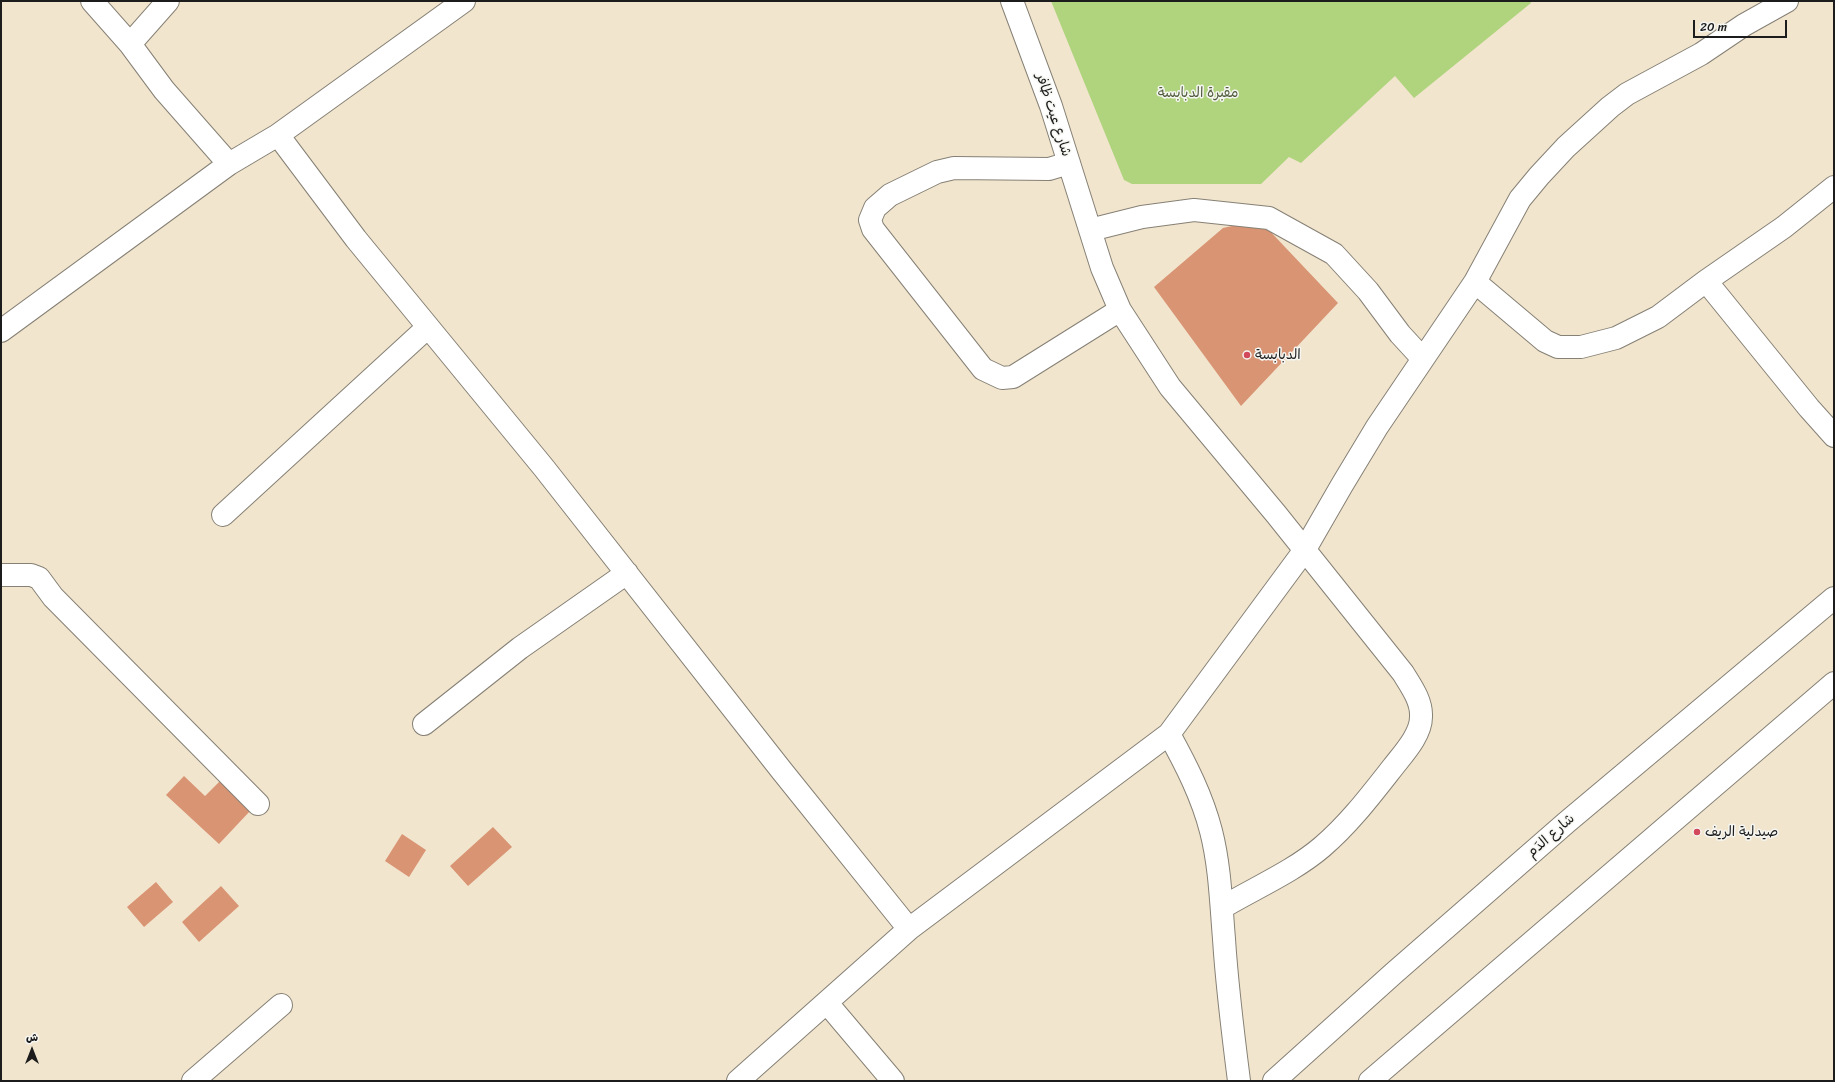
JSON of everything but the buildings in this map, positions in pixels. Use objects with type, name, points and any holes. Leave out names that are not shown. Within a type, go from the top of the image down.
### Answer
[{"type":"street","points":[[92,1],[130,44],[164,90],[229,164]]},
{"type":"street","points":[[130,44],[168,1]]},
{"type":"street","points":[[1,331],[229,164],[278,135],[464,1]]},
{"type":"street","name":"شارع عيت ظافر","points":[[1012,1],[1051,106],[1112,294],[1120,310],[1170,387],[1276,514],[1304,551],[1403,673],[1414,691],[1421,709],[1421,719],[1418,731],[1404,752],[1343,828],[1321,848],[1298,864],[1223,907]]},
{"type":"street","points":[[738,1081],[909,929],[1169,734],[1304,551],[1346,478],[1475,282],[1520,199],[1566,147],[1610,107],[1628,94],[1701,54],[1744,25],[1787,1]]},
{"type":"street","points":[[278,135],[356,239],[544,468],[782,771],[909,929]]},
{"type":"street","points":[[1069,163],[1049,170],[954,168],[937,172],[890,195],[875,208],[870,220],[873,229],[983,369],[1002,378],[1013,377],[1120,310]]},
{"type":"street","points":[[1475,282],[1545,340],[1558,347],[1582,347],[1616,338],[1658,316],[1706,280],[1784,227],[1834,187]]},
{"type":"street","points":[[1090,230],[1142,217],[1194,210],[1269,218],[1334,254],[1368,292],[1400,334],[1423,359]]},
{"type":"street","points":[[1706,280],[1809,408],[1834,436]]},
{"type":"street","points":[[223,515],[428,327]]},
{"type":"street","points":[[424,724],[520,648],[627,573]]},
{"type":"street","points":[[1,575],[31,575],[40,578],[53,597],[258,804]]},
{"type":"street","name":"شارع الدَم","points":[[1274,1081],[1394,972],[1567,822],[1834,598]]},
{"type":"street","points":[[1370,1081],[1834,683]]},
{"type":"street","points":[[1169,734],[1196,786],[1211,832],[1223,907],[1229,996],[1239,1081]]},
{"type":"street","points":[[827,1003],[892,1081]]},
{"type":"street","points":[[193,1081],[281,1005]]},
{"type":"green space","name":"مقبرة الدبابسة","points":[[1051,1],[1530,1],[1531,3],[1414,98],[1395,76],[1301,163],[1289,157],[1261,184],[1132,184],[1124,180]]},
{"type":"place","name":"الدبابسة","points":[[1247,355]]},
{"type":"place","name":"صيدلية الريف","points":[[1697,832]]}]
